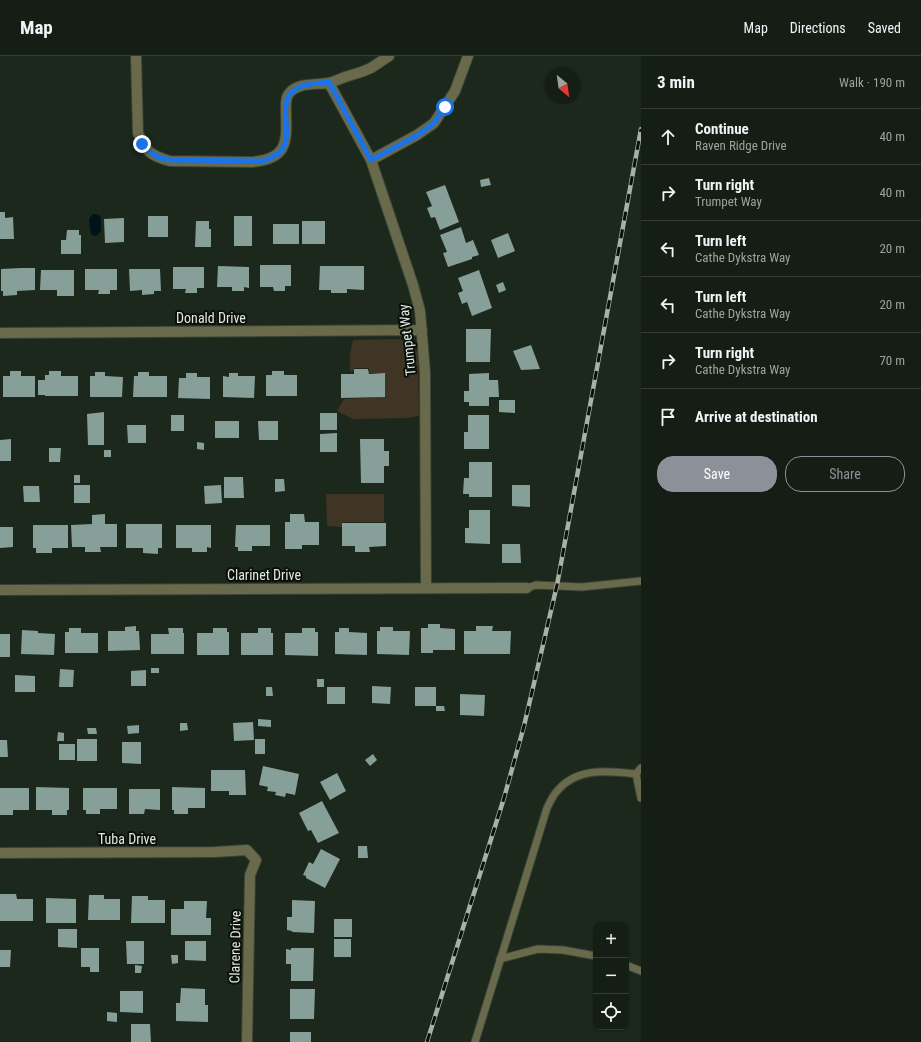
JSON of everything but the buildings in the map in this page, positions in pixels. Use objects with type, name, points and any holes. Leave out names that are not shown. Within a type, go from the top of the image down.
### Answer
[{"type":"street","points":[[136,56],[138,133],[142,144],[150,153],[160,158],[170,160],[252,162],[264,161],[281,151],[286,142],[286,105],[288,96],[294,90],[303,86],[329,82],[370,68],[389,56]]},
{"type":"street","points":[[371,160],[418,135],[434,123],[455,91],[468,56]]},
{"type":"street","name":"Trumpet Way","points":[[329,82],[371,160],[413,285],[420,311],[425,372],[426,588]]},
{"type":"street","name":"Donald Drive","points":[[0,333],[422,330]]},
{"type":"street","name":"Clarinet Drive","points":[[0,590],[527,588]]},
{"type":"street","name":"Tuba Drive","points":[[0,853],[215,852],[247,850],[252,855]]},
{"type":"street","name":"Clarene Drive","points":[[247,1042],[250,875],[256,860],[252,855]]},
{"type":"lane","points":[[527,588],[536,585],[582,587],[641,582]]},
{"type":"lane","points":[[475,1042],[547,808],[557,791],[565,782],[592,772],[639,771],[641,798]]},
{"type":"lane","points":[[500,959],[521,952],[538,949],[563,950],[593,955]]},
{"type":"lane","points":[[629,966],[641,971]]},
{"type":"shaded area","points":[[93,214],[99,215],[101,218],[101,231],[97,236],[92,235],[90,230],[89,219]]},
{"type":"shaded area","points":[[398,339],[410,344],[418,353],[419,416],[407,418],[353,419],[337,411],[344,399],[385,397],[385,373],[369,373],[369,368],[354,368],[353,371],[350,371],[350,353],[353,340]]},
{"type":"shaded area","points":[[326,494],[384,494],[384,522],[342,522],[342,527],[327,526]]},
{"type":"railway","points":[[427,1042],[504,798],[524,726],[557,585],[641,129]]},
{"type":"route","points":[[142,144],[150,153],[160,158],[170,160],[264,161],[281,151],[286,142],[286,105],[288,96],[294,90],[303,86],[329,82],[371,160],[418,135],[434,123],[445,107]]}]
